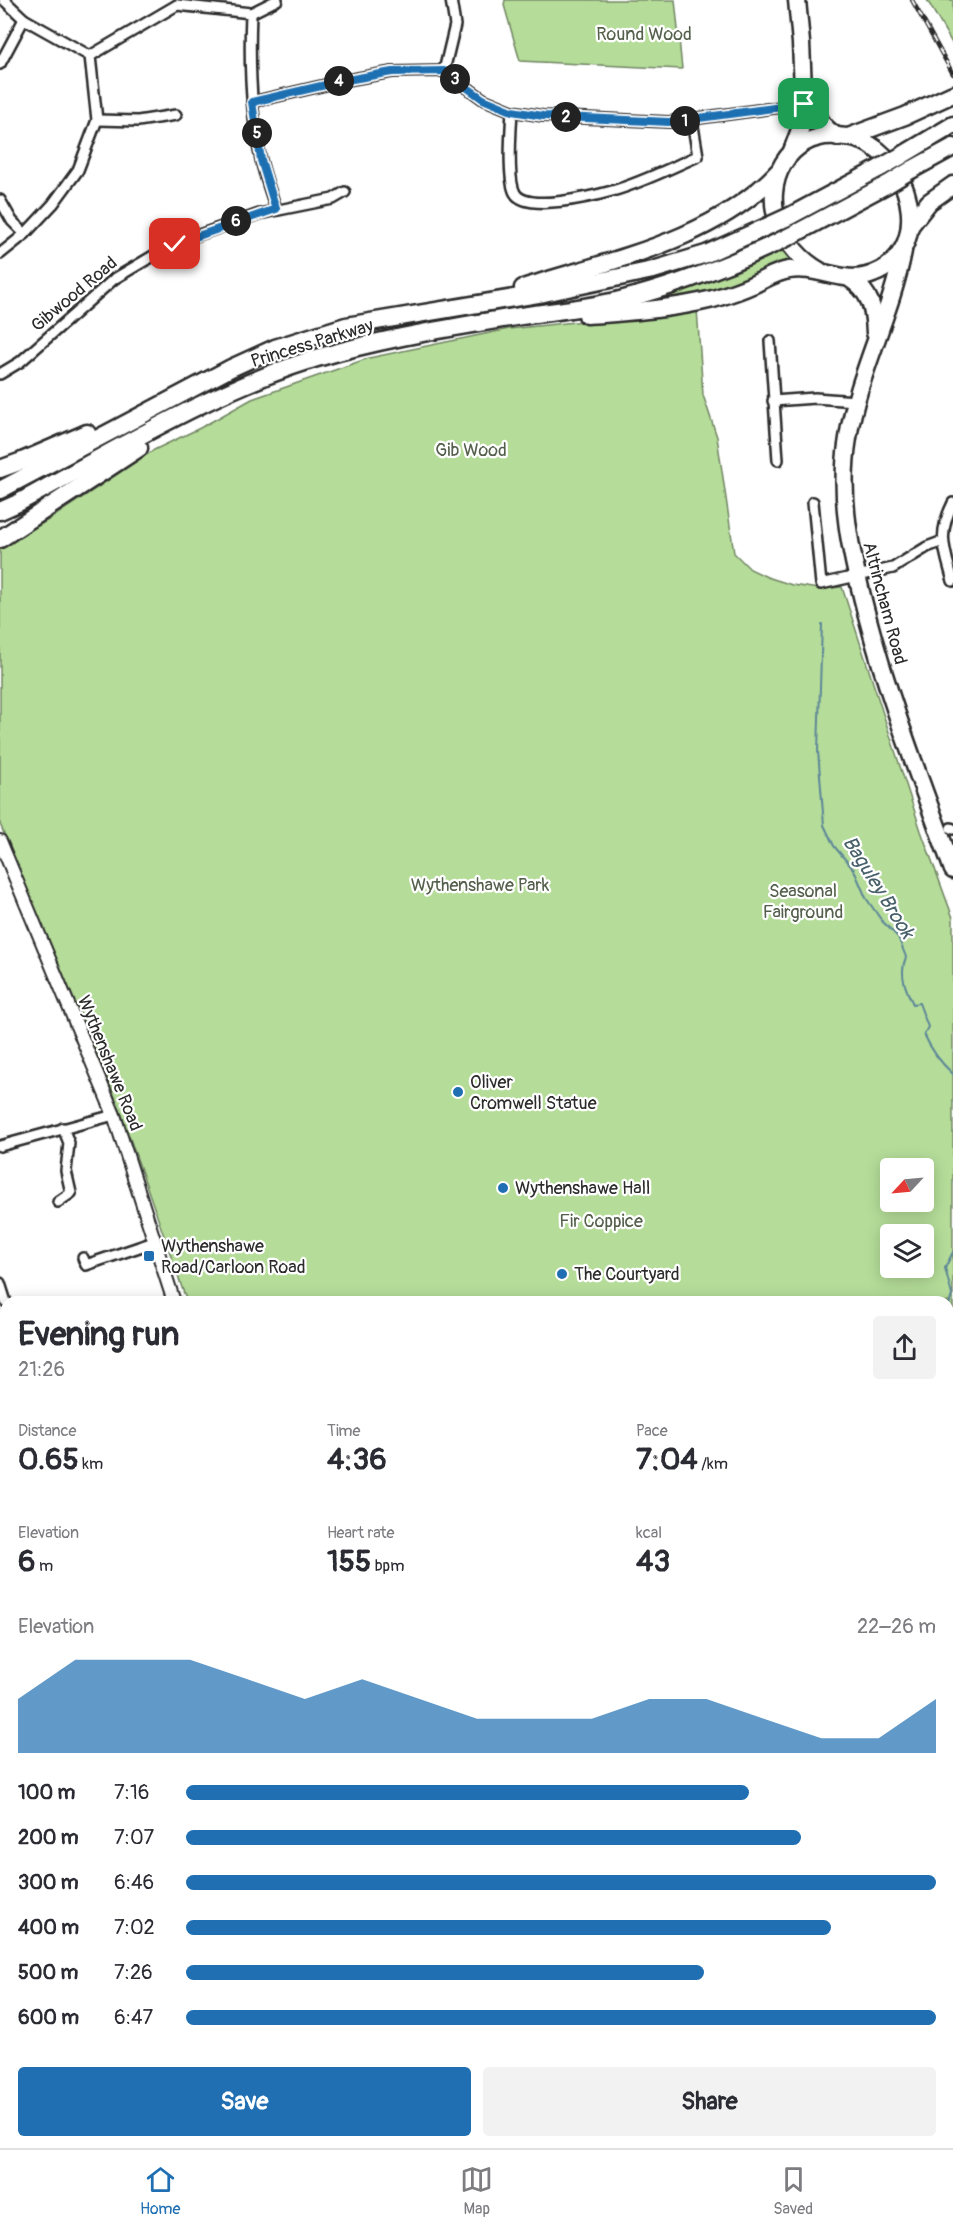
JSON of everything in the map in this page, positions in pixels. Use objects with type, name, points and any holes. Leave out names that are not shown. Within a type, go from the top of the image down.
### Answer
[{"type":"highway","points":[[473,304],[597,267],[666,242],[761,190],[792,151],[803,120],[804,104],[796,0]]},
{"type":"highway","points":[[807,0],[815,111],[823,126],[843,137],[867,131],[953,94]]},
{"type":"highway","name":"Princess Parkway","points":[[0,490],[163,403],[275,348],[346,326],[544,293],[629,276],[706,254],[790,216],[880,168],[953,125]]},
{"type":"highway","points":[[792,151],[810,140],[830,136],[862,140],[876,148],[895,167],[908,194],[910,226]]},
{"type":"highway","name":"Princess Parkway","points":[[0,511],[204,404],[285,368],[338,352],[476,324],[618,301],[661,289],[774,244],[953,147]]},
{"type":"highway","points":[[778,171],[773,192],[774,210],[778,223],[794,249],[820,271]]},
{"type":"highway","points":[[476,324],[640,311],[711,299],[740,290],[784,270],[820,271],[849,278],[871,275],[882,270],[896,258],[910,226],[922,209],[953,184]]},
{"type":"highway","name":"Altrincham Road","points":[[904,244],[892,296],[876,337],[856,401],[845,461],[844,498],[857,577],[892,700],[952,865]]},
{"type":"highway","name":"Altrincham Road","points":[[849,278],[862,288],[872,302],[876,337]]},
{"type":"highway","points":[[0,469],[163,403]]},
{"type":"highway","points":[[0,539],[204,404]]},
{"type":"main road","name":"Wythenshawe Road","points":[[0,841],[114,1115],[172,1296]]},
{"type":"street","points":[[4,0],[24,19],[90,56]]},
{"type":"street","points":[[90,56],[177,2],[251,13],[277,0]]},
{"type":"street","points":[[444,71],[455,25],[451,0]]},
{"type":"street","points":[[251,13],[249,55],[252,102],[261,160],[276,209]]},
{"type":"street","points":[[0,64],[24,19]]},
{"type":"street","points":[[0,254],[24,234],[53,204],[78,170],[97,120],[90,56]]},
{"type":"street","points":[[252,102],[392,72],[444,71],[483,99],[512,111],[543,116],[662,122],[804,104]]},
{"type":"street","points":[[512,111],[510,134],[512,183],[516,194],[522,200],[531,202],[558,202],[614,190],[698,156],[692,120]]},
{"type":"street","points":[[97,120],[138,121],[176,115]]},
{"type":"street","name":"Gibwood Road","points":[[0,374],[20,362],[100,290],[132,267],[190,238],[276,209],[333,199],[345,192]]},
{"type":"street","points":[[0,200],[12,221],[24,234]]},
{"type":"street","points":[[770,341],[778,460]]},
{"type":"street","points":[[773,401],[815,398],[856,401]]},
{"type":"street","points":[[813,502],[821,584],[893,568],[927,546],[943,541]]},
{"type":"street","points":[[953,503],[944,525],[943,541],[953,581]]},
{"type":"street","points":[[0,1146],[114,1115]]},
{"type":"street","points":[[58,1202],[71,1193],[66,1171],[69,1143],[63,1128]]},
{"type":"street","points":[[86,1265],[154,1242]]},
{"type":"green space","name":"Round Wood","points":[[505,0],[675,0],[682,69],[520,61],[504,5]]},
{"type":"green space","points":[[927,0],[953,0],[953,45]]},
{"type":"green space","points":[[786,249],[799,263],[735,286],[683,298],[624,307],[735,272]]},
{"type":"green space","name":"Wythenshawe Park","points":[[697,309],[703,395],[717,437],[734,553],[750,569],[792,585],[819,589],[842,587],[921,831],[953,918],[953,1296],[185,1296],[118,1104],[0,824],[0,547],[50,519],[154,450],[252,399],[369,358],[509,329]]},
{"type":"waterway","name":"Baguley Brook","points":[[822,624],[818,751],[824,825],[834,846],[854,870],[866,898],[882,921],[898,937],[906,957],[903,969],[905,986],[913,1004],[919,1003],[928,1027],[924,1034],[937,1056],[953,1074]]},
{"type":"waterway","name":"Baguley Brook","points":[[952,1296],[945,1268],[953,1252]]},
{"type":"railway","points":[[912,0],[953,74]]},
{"type":"place","name":"Oliver Cromwell Statue","points":[[458,1092]]},
{"type":"place","name":"Wythenshawe Hall","points":[[503,1188]]},
{"type":"place","name":"Wythenshawe Road/Carloon Road","points":[[149,1256]]},
{"type":"place","name":"The Courtyard","points":[[562,1274]]},
{"type":"route","points":[[175,244],[276,209],[261,160],[252,102],[291,92],[392,72],[444,71],[483,99],[522,114],[543,116],[669,122],[804,104]]},
{"type":"park label","name":"Gib Wood","points":[[471,450]]},
{"type":"park label","name":"Seasonal Fairground","points":[[803,901]]},
{"type":"park label","name":"Fir Coppice","points":[[601,1221]]}]
